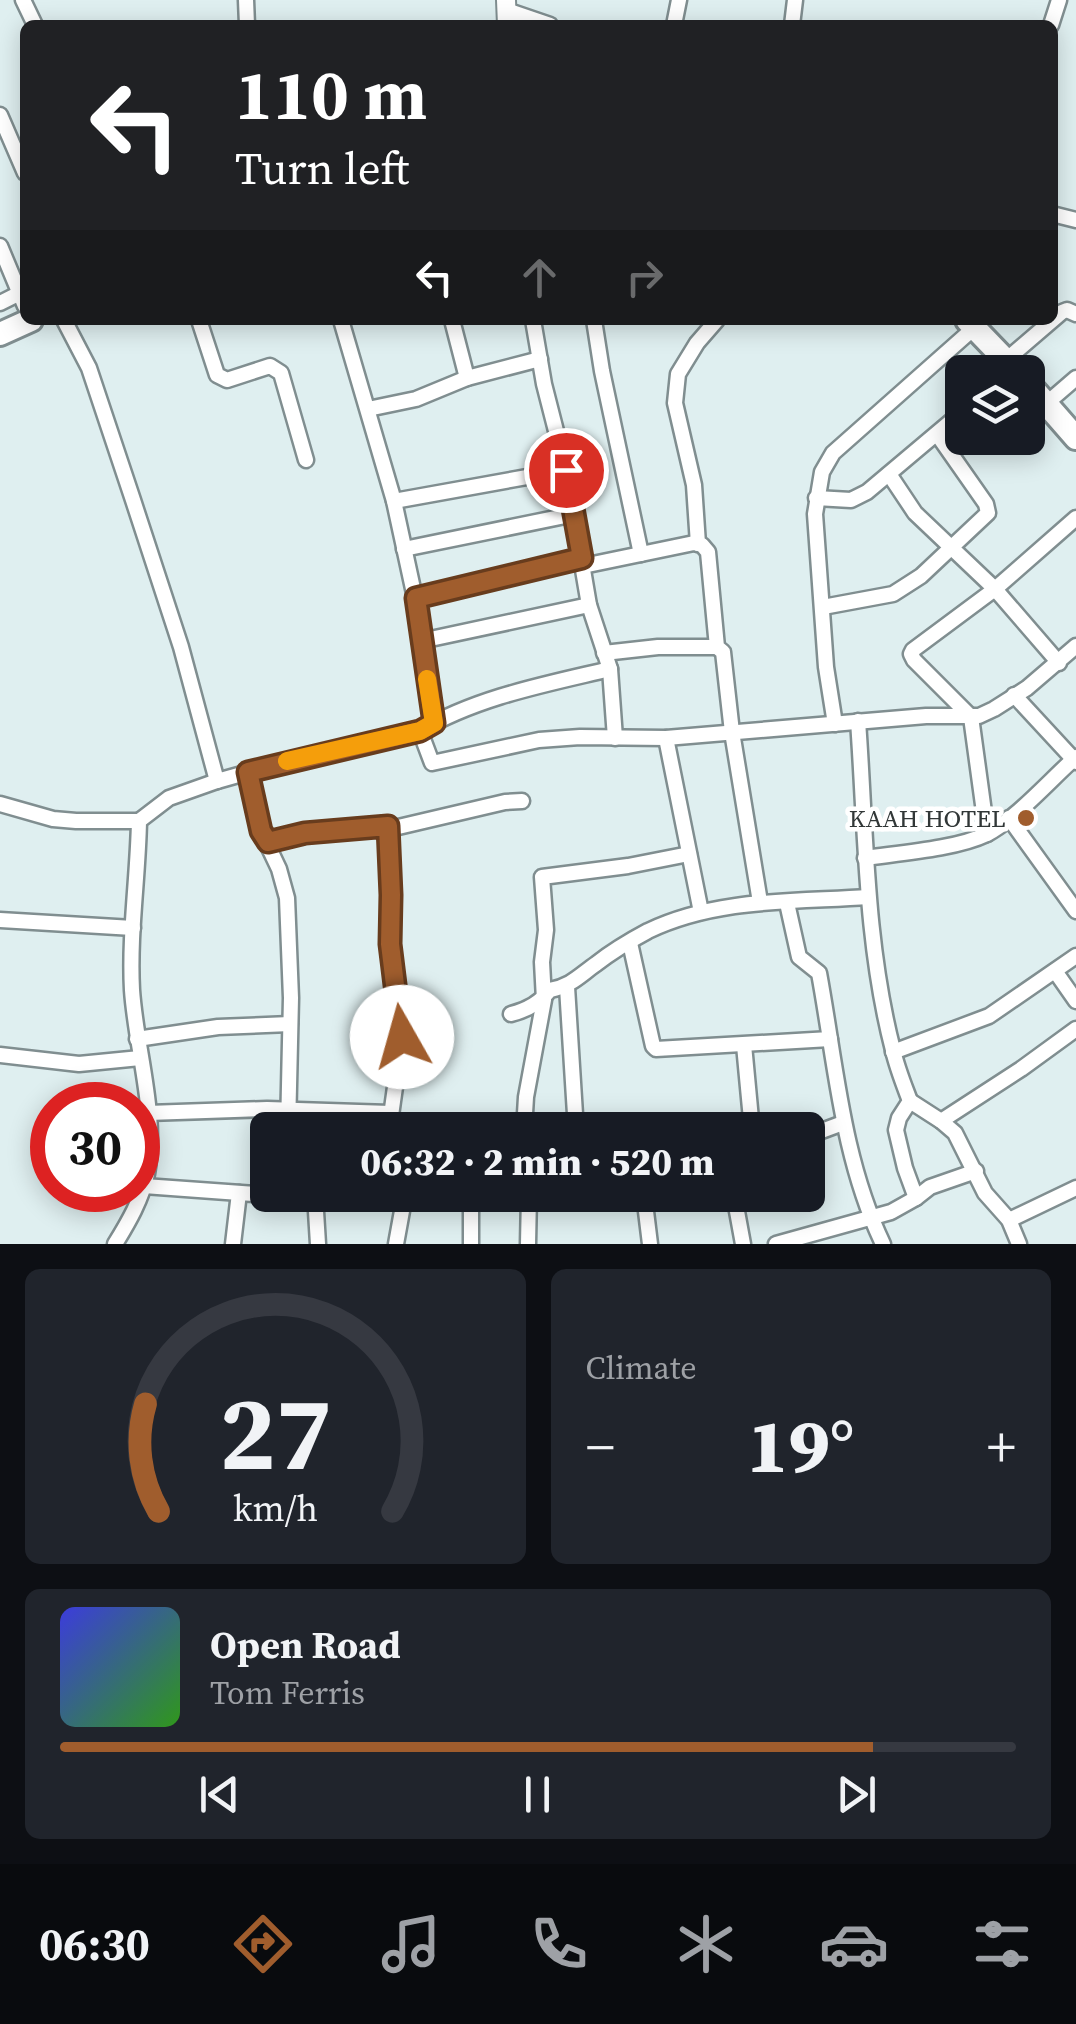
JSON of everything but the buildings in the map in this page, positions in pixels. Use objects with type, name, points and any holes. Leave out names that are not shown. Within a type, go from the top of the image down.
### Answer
[{"type":"main road","points":[[971,325],[999,355]]},
{"type":"main road","points":[[1047,403],[1076,438]]},
{"type":"street","points":[[506,12],[533,20]]},
{"type":"street","points":[[0,115],[20,152]]},
{"type":"street","points":[[0,246],[20,295]]},
{"type":"street","points":[[67,325],[89,368],[133,500],[181,647],[218,780]]},
{"type":"street","points":[[201,325],[217,375],[226,380],[270,366],[281,373],[306,460]]},
{"type":"street","points":[[343,325],[394,502],[416,598],[432,763],[539,740],[666,738],[926,716],[971,717],[994,709],[1027,688],[1076,646]]},
{"type":"street","points":[[453,325],[467,378]]},
{"type":"street","points":[[534,325],[575,514],[589,605],[610,669],[615,738]]},
{"type":"street","points":[[595,325],[641,554]]},
{"type":"street","points":[[698,544],[694,485],[676,403],[678,374],[713,325]]},
{"type":"street","points":[[834,724],[815,514],[822,472],[832,453],[969,325]]},
{"type":"street","points":[[1027,355],[1051,325]]},
{"type":"street","points":[[368,409],[416,399],[467,378],[540,358]]},
{"type":"street","points":[[1047,403],[1076,378]]},
{"type":"street","points":[[816,498],[851,500],[866,492],[945,427]]},
{"type":"street","points":[[823,608],[893,594],[922,576],[988,513],[937,434]]},
{"type":"street","points":[[394,502],[566,470]]},
{"type":"street","points":[[889,474],[915,513],[996,589],[1059,662]]},
{"type":"street","points":[[404,549],[575,514]]},
{"type":"street","points":[[987,834],[971,717],[914,660],[912,650],[996,589],[1076,518]]},
{"type":"street","points":[[416,598],[582,562],[702,544],[708,552],[717,647]]},
{"type":"street","points":[[422,641],[589,605]]},
{"type":"street","points":[[604,653],[717,647],[723,652],[760,902]]},
{"type":"street","points":[[0,804],[76,822],[139,820],[169,798],[218,780],[427,727],[537,686],[610,669]]},
{"type":"street","points":[[865,858],[956,844],[987,834],[1075,759],[1014,694]]},
{"type":"street","points":[[858,721],[868,897],[893,1052],[910,1102],[955,1134],[985,1192],[1009,1220],[1019,1244]]},
{"type":"street","points":[[666,738],[701,912]]},
{"type":"street","points":[[248,772],[261,831],[279,869],[287,898],[291,958],[289,1112]]},
{"type":"street","points":[[268,842],[305,833],[394,828],[522,801]]},
{"type":"street","points":[[1009,818],[1076,911]]},
{"type":"street","points":[[139,820],[132,988],[143,1082]]},
{"type":"street","points":[[388,826],[390,944],[402,1016],[390,1112]]},
{"type":"street","points":[[525,1112],[544,1000],[542,962],[546,930],[542,877],[690,854]]},
{"type":"street","points":[[511,1014],[544,1000],[550,990],[566,987],[644,933],[701,912],[760,902],[868,897]]},
{"type":"street","points":[[786,903],[799,957],[819,973],[843,1124],[856,1175],[883,1244]]},
{"type":"street","points":[[0,920],[133,928]]},
{"type":"street","points":[[630,943],[653,1046],[660,1049],[830,1039]]},
{"type":"street","points":[[893,1052],[988,1016],[1076,956]]},
{"type":"street","points":[[1055,970],[1076,1001]]},
{"type":"street","points":[[566,987],[575,1112]]},
{"type":"street","points":[[138,1038],[218,1026],[290,1024]]},
{"type":"street","points":[[941,1121],[1076,1029]]},
{"type":"street","points":[[744,1045],[750,1112]]},
{"type":"street","points":[[0,1055],[79,1064],[140,1058]]},
{"type":"street","points":[[910,1102],[899,1118],[897,1138],[916,1198]]},
{"type":"street","points":[[160,1114],[289,1109],[365,1112]]},
{"type":"street","points":[[825,1130],[843,1124]]},
{"type":"street","points":[[776,1244],[890,1212],[930,1187],[976,1171]]},
{"type":"street","points":[[160,1187],[250,1194]]},
{"type":"street","points":[[1009,1220],[1076,1188]]},
{"type":"street","points":[[233,1244],[239,1194]]},
{"type":"street","points":[[116,1244],[132,1212]]},
{"type":"street","points":[[316,1212],[318,1244]]},
{"type":"street","points":[[396,1244],[402,1212]]},
{"type":"street","points":[[471,1212],[471,1244]]},
{"type":"street","points":[[528,1244],[530,1212]]},
{"type":"street","points":[[646,1212],[650,1244]]},
{"type":"street","points":[[737,1212],[744,1244]]},
{"type":"slow traffic","points":[[287,761],[420,731],[434,723],[427,679]]},
{"type":"place","name":"KAAH HOTEL","points":[[1026,818]]},
{"type":"route","points":[[402,1037],[390,944],[388,826],[305,833],[268,842],[261,831],[248,772],[420,731],[434,723],[416,598],[582,558],[566,470]]}]
